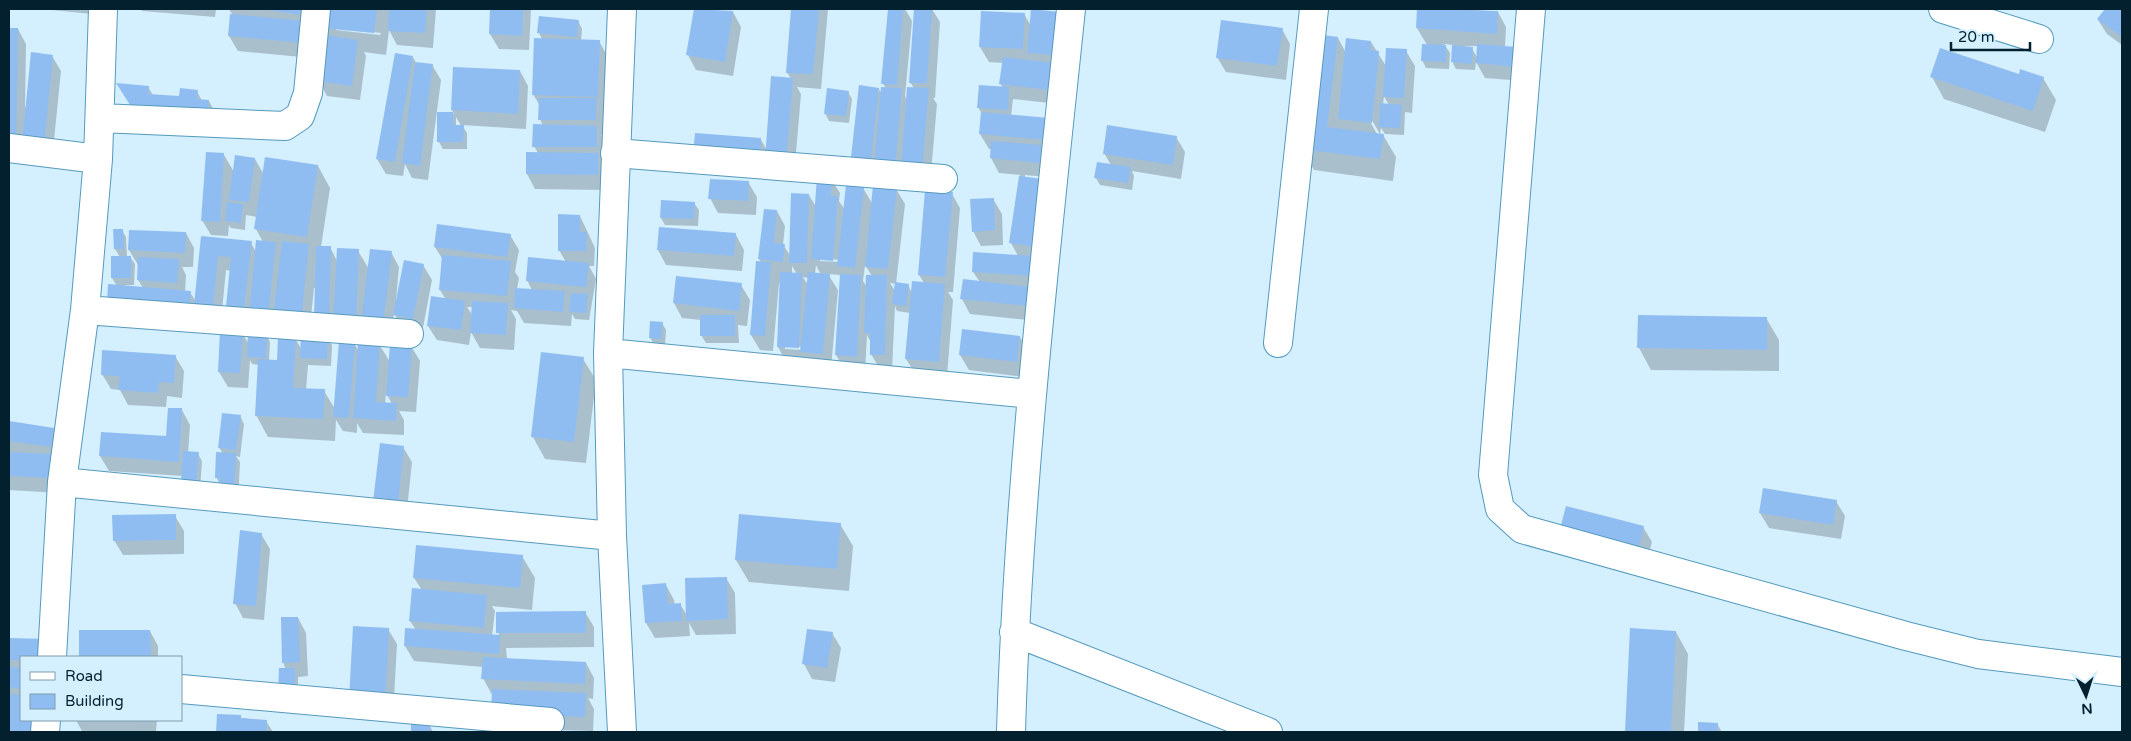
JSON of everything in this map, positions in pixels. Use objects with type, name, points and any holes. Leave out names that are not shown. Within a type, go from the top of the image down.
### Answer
[{"type":"street","points":[[52,656],[62,482],[85,310],[98,159],[103,9]]},
{"type":"street","points":[[100,118],[285,126],[300,116],[308,93],[316,9]]},
{"type":"street","points":[[622,9],[608,353],[612,536],[622,732]]},
{"type":"street","points":[[1011,732],[1014,632],[1031,394],[1070,9]]},
{"type":"street","points":[[1278,343],[1314,9]]},
{"type":"street","points":[[1531,9],[1493,475],[1500,509],[1522,529],[1906,636],[1978,654],[2122,672]]},
{"type":"street","points":[[1943,9],[2039,39]]},
{"type":"street","points":[[9,148],[98,159]]},
{"type":"street","points":[[615,153],[942,179]]},
{"type":"street","points":[[85,310],[409,334]]},
{"type":"street","points":[[608,353],[1031,394]]},
{"type":"street","points":[[62,482],[612,536]]},
{"type":"street","points":[[1014,632],[1268,732]]},
{"type":"street","points":[[182,689],[550,722]]},
{"type":"building","points":[[262,9],[310,9],[309,16]]},
{"type":"building","points":[[324,9],[377,9],[374,33],[322,28]]},
{"type":"building","points":[[389,9],[427,9],[425,33],[388,31]]},
{"type":"building","points":[[490,9],[523,9],[522,36],[489,34]]},
{"type":"building","points":[[694,9],[733,11],[725,62],[686,55]]},
{"type":"building","points":[[791,9],[819,9],[813,74],[786,73]]},
{"type":"building","points":[[888,9],[903,9],[897,85],[881,84]]},
{"type":"building","points":[[914,9],[932,9],[927,83],[909,83]]},
{"type":"building","points":[[1031,9],[1059,12],[1055,55],[1027,53]]},
{"type":"building","points":[[1417,9],[1498,11],[1497,34],[1416,28]]},
{"type":"building","points":[[2105,9],[2122,9],[2122,37],[2097,19]]},
{"type":"building","points":[[981,11],[1025,13],[1023,49],[979,47]]},
{"type":"building","points":[[230,14],[306,21],[304,43],[228,36]]},
{"type":"building","points":[[539,16],[579,20],[577,37],[537,33]]},
{"type":"building","points":[[1221,20],[1283,28],[1277,66],[1216,58]]},
{"type":"building","points":[[9,28],[18,28],[16,143],[9,143]]},
{"type":"building","points":[[1315,34],[1338,37],[1327,127],[1384,134],[1380,159],[1300,149]]},
{"type":"building","points":[[324,35],[358,40],[352,86],[317,81]]},
{"type":"building","points":[[534,38],[600,40],[598,97],[532,95]]},
{"type":"building","points":[[1346,38],[1371,41],[1370,50],[1379,51],[1372,123],[1338,119]]},
{"type":"building","points":[[1422,44],[1446,45],[1446,62],[1421,61]]},
{"type":"building","points":[[1477,44],[1518,47],[1516,67],[1476,63]]},
{"type":"building","points":[[1452,45],[1473,47],[1472,64],[1451,62]]},
{"type":"building","points":[[1386,48],[1407,49],[1404,98],[1383,97]]},
{"type":"building","points":[[1940,48],[2019,74],[2020,69],[2044,77],[2033,111],[1930,77]]},
{"type":"building","points":[[31,52],[53,55],[44,146],[22,144]]},
{"type":"building","points":[[395,53],[413,56],[395,162],[376,159]]},
{"type":"building","points":[[1003,57],[1054,63],[1050,90],[999,84]]},
{"type":"building","points":[[415,62],[433,64],[420,166],[402,163]]},
{"type":"building","points":[[453,67],[520,70],[518,114],[451,110]]},
{"type":"building","points":[[771,76],[793,78],[786,161],[765,160]]},
{"type":"building","points":[[116,83],[149,86],[148,94],[179,96],[180,88],[198,90],[197,99],[209,100],[208,116],[132,108]]},
{"type":"building","points":[[859,85],[879,88],[870,168],[850,166]]},
{"type":"building","points":[[979,85],[1009,87],[1008,110],[977,108]]},
{"type":"building","points":[[881,87],[902,88],[895,169],[874,167]]},
{"type":"building","points":[[907,87],[929,88],[922,170],[901,168]]},
{"type":"building","points":[[827,88],[849,91],[846,116],[824,114]]},
{"type":"building","points":[[539,98],[597,98],[596,120],[538,120]]},
{"type":"building","points":[[1380,103],[1402,105],[1400,128],[1379,127]]},
{"type":"building","points":[[437,112],[453,112],[453,125],[464,125],[463,142],[437,142]]},
{"type":"building","points":[[981,112],[1049,118],[1047,140],[979,134]]},
{"type":"building","points":[[533,124],[597,126],[597,147],[532,147]]},
{"type":"building","points":[[1107,125],[1177,136],[1173,165],[1103,154]]},
{"type":"building","points":[[695,133],[761,138],[760,161],[693,155]]},
{"type":"building","points":[[991,141],[1052,146],[1050,164],[990,158]]},
{"type":"building","points":[[206,152],[224,153],[220,222],[201,221]]},
{"type":"building","points":[[526,152],[598,153],[598,175],[526,174]]},
{"type":"building","points":[[235,155],[255,158],[249,202],[229,200]]},
{"type":"building","points":[[265,157],[318,165],[307,237],[254,229]]},
{"type":"building","points":[[1097,162],[1131,167],[1128,183],[1094,178]]},
{"type":"building","points":[[817,176],[832,177],[831,196],[838,196],[833,261],[811,259]]},
{"type":"building","points":[[1019,176],[1050,180],[1041,248],[1009,243]]},
{"type":"building","points":[[710,179],[749,181],[748,201],[708,199]]},
{"type":"building","points":[[846,185],[864,187],[855,268],[837,266]]},
{"type":"building","points":[[873,185],[897,188],[888,269],[865,267]]},
{"type":"building","points":[[925,190],[953,192],[945,277],[918,275]]},
{"type":"building","points":[[791,193],[809,194],[807,263],[789,263]]},
{"type":"building","points":[[994,198],[995,230],[972,232],[970,199]]},
{"type":"building","points":[[661,200],[695,202],[694,219],[660,218]]},
{"type":"building","points":[[227,202],[243,204],[241,223],[225,221]]},
{"type":"building","points":[[764,209],[777,210],[774,243],[785,244],[783,262],[758,259]]},
{"type":"building","points":[[558,214],[580,215],[580,232],[587,232],[586,251],[558,251]]},
{"type":"building","points":[[437,224],[511,234],[507,257],[434,247]]},
{"type":"building","points":[[659,227],[736,233],[734,256],[657,250]]},
{"type":"building","points":[[113,229],[123,229],[124,249],[114,249]]},
{"type":"building","points":[[129,230],[186,232],[185,253],[128,250]]},
{"type":"building","points":[[201,236],[252,241],[244,308],[226,306],[231,257],[218,256],[213,307],[194,305]]},
{"type":"building","points":[[256,240],[276,242],[268,318],[249,316]]},
{"type":"building","points":[[282,241],[309,244],[302,312],[274,309]]},
{"type":"building","points":[[316,246],[331,246],[329,319],[314,319]]},
{"type":"building","points":[[337,248],[359,249],[356,323],[333,322]]},
{"type":"building","points":[[370,249],[392,251],[383,325],[361,323]]},
{"type":"building","points":[[973,252],[1034,256],[1033,276],[972,272]]},
{"type":"building","points":[[442,255],[511,261],[507,296],[439,290]]},
{"type":"building","points":[[111,256],[131,256],[131,278],[111,278]]},
{"type":"building","points":[[138,257],[179,259],[177,283],[137,280]]},
{"type":"building","points":[[528,257],[589,263],[586,287],[526,281]]},
{"type":"building","points":[[404,260],[424,264],[413,319],[393,315]]},
{"type":"building","points":[[756,261],[771,262],[765,336],[750,335]]},
{"type":"building","points":[[780,272],[802,273],[799,348],[777,347]]},
{"type":"building","points":[[808,272],[830,274],[823,354],[800,352]]},
{"type":"building","points":[[840,274],[861,275],[857,357],[835,355]]},
{"type":"building","points":[[866,275],[887,275],[885,355],[870,355],[870,333],[864,333]]},
{"type":"building","points":[[676,276],[742,283],[739,311],[673,303]]},
{"type":"building","points":[[963,279],[1031,287],[1029,306],[960,299]]},
{"type":"building","points":[[912,281],[945,284],[939,362],[905,359]]},
{"type":"building","points":[[895,282],[909,284],[906,306],[892,304]]},
{"type":"building","points":[[108,284],[191,291],[189,310],[107,304]]},
{"type":"building","points":[[515,288],[565,291],[563,312],[514,308]]},
{"type":"building","points":[[571,293],[588,294],[586,313],[569,312]]},
{"type":"building","points":[[431,296],[465,301],[461,330],[427,326]]},
{"type":"building","points":[[472,301],[508,303],[506,335],[470,333]]},
{"type":"building","points":[[700,315],[735,315],[735,336],[700,336]]},
{"type":"building","points":[[1638,315],[1767,317],[1767,350],[1637,348]]},
{"type":"building","points":[[650,321],[663,322],[661,339],[649,338]]},
{"type":"building","points":[[962,329],[1020,336],[1017,362],[959,355]]},
{"type":"building","points":[[220,330],[243,331],[240,373],[218,372]]},
{"type":"building","points":[[248,333],[267,333],[266,358],[247,357]]},
{"type":"building","points":[[301,335],[328,337],[327,359],[300,358]]},
{"type":"building","points":[[278,338],[296,338],[293,388],[325,389],[323,419],[255,416],[258,359],[277,360]]},
{"type":"building","points":[[339,341],[355,342],[349,418],[333,417]]},
{"type":"building","points":[[358,342],[380,343],[376,402],[397,403],[396,421],[353,418]]},
{"type":"building","points":[[390,344],[412,345],[408,397],[386,396]]},
{"type":"building","points":[[102,350],[176,355],[174,383],[159,382],[158,393],[118,390],[120,376],[101,375]]},
{"type":"building","points":[[541,352],[584,357],[574,442],[531,437]]},
{"type":"building","points":[[168,408],[182,408],[179,462],[99,456],[101,432],[166,436]]},
{"type":"building","points":[[222,413],[241,415],[236,450],[218,448]]},
{"type":"building","points":[[9,421],[54,428],[51,447],[9,441]]},
{"type":"building","points":[[380,443],[404,446],[398,504],[373,502]]},
{"type":"building","points":[[183,451],[199,452],[196,483],[181,482]]},
{"type":"building","points":[[9,452],[52,454],[52,478],[9,476]]},
{"type":"building","points":[[216,452],[236,453],[234,494],[219,485],[220,478],[215,478]]},
{"type":"building","points":[[1763,488],[1837,500],[1833,525],[1759,513]]},
{"type":"building","points":[[1566,506],[1644,526],[1638,549],[1560,529]]},
{"type":"building","points":[[176,514],[176,540],[113,541],[112,515]]},
{"type":"building","points":[[739,514],[841,523],[837,569],[735,560]]},
{"type":"building","points":[[240,530],[262,533],[256,606],[233,604]]},
{"type":"building","points":[[416,545],[523,555],[520,588],[413,578]]},
{"type":"building","points":[[727,577],[728,619],[686,621],[685,578]]},
{"type":"building","points":[[666,583],[668,604],[681,603],[682,621],[645,623],[642,585]]},
{"type":"building","points":[[412,588],[487,595],[484,628],[409,621]]},
{"type":"building","points":[[586,611],[586,633],[496,633],[496,612]]},
{"type":"building","points":[[281,617],[298,617],[300,662],[282,663]]},
{"type":"building","points":[[353,626],[389,628],[385,702],[349,700]]},
{"type":"building","points":[[405,628],[500,635],[499,654],[404,646]]},
{"type":"building","points":[[1630,628],[1676,631],[1671,732],[1625,732]]},
{"type":"building","points":[[807,629],[833,632],[827,668],[802,664]]},
{"type":"building","points":[[79,630],[150,630],[151,656],[79,656]]},
{"type":"building","points":[[9,638],[47,639],[47,656],[20,656],[20,660],[9,660]]},
{"type":"building","points":[[483,657],[586,662],[585,684],[481,679]]},
{"type":"building","points":[[9,667],[20,668],[20,689],[9,687]]},
{"type":"building","points":[[279,668],[295,668],[295,695],[278,695]]},
{"type":"building","points":[[492,689],[586,693],[585,717],[491,713]]},
{"type":"building","points":[[9,694],[20,695],[20,721],[41,721],[39,732],[9,732]]},
{"type":"building","points":[[217,714],[241,715],[241,718],[267,720],[266,732],[216,732]]},
{"type":"building","points":[[1698,722],[1718,723],[1717,732],[1698,732]]},
{"type":"building","points":[[411,723],[430,725],[430,732],[411,732]]}]
